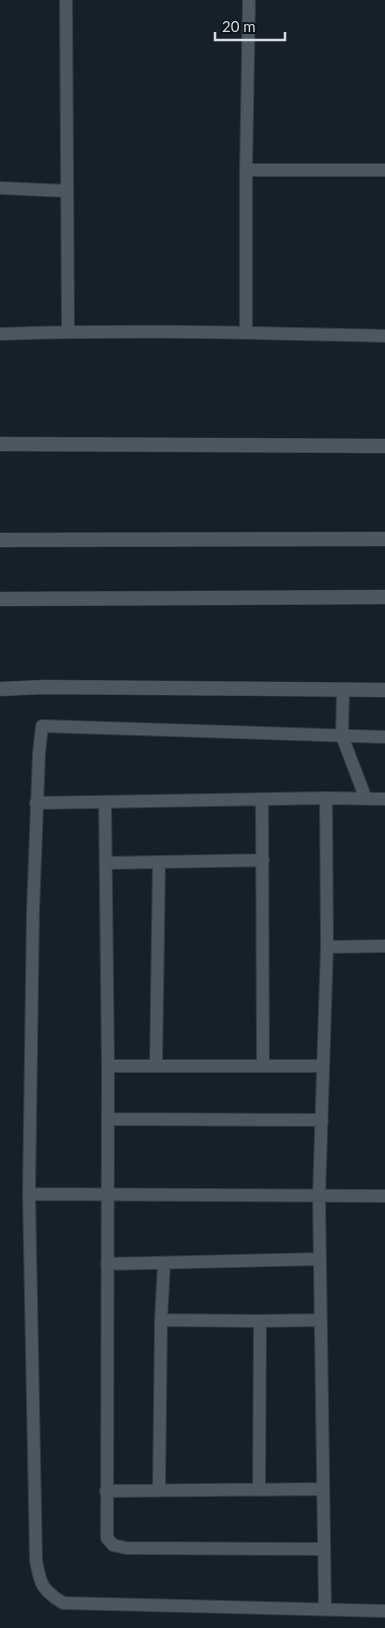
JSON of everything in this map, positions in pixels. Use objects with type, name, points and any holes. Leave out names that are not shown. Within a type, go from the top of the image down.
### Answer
[{"type":"street","points":[[0,444],[385,446]]},
{"type":"street","points":[[0,540],[385,539]]},
{"type":"street","points":[[0,599],[385,597]]},
{"type":"street","points":[[0,689],[44,687],[385,690]]},
{"type":"lane","points":[[66,0],[68,331]]},
{"type":"lane","points":[[246,333],[249,0]]},
{"type":"lane","points":[[246,170],[385,170]]},
{"type":"lane","points":[[0,188],[67,191]]},
{"type":"lane","points":[[0,334],[68,331],[385,336]]},
{"type":"lane","points":[[343,690],[342,736],[366,799]]},
{"type":"lane","points":[[385,736],[42,726],[36,803],[29,1194],[36,1560],[39,1578],[47,1593],[63,1603],[385,1611]]},
{"type":"lane","points":[[36,803],[326,798],[385,799]]},
{"type":"lane","points":[[325,1609],[319,1196],[327,947],[326,798]]},
{"type":"lane","points":[[262,799],[263,1066]]},
{"type":"lane","points":[[105,802],[108,1066],[106,1538],[113,1546],[126,1548],[324,1549]]},
{"type":"lane","points":[[106,863],[263,860]]},
{"type":"lane","points":[[156,1066],[160,862]]},
{"type":"lane","points":[[327,947],[385,946]]},
{"type":"lane","points":[[108,1066],[323,1066]]},
{"type":"lane","points":[[108,1119],[322,1120]]},
{"type":"lane","points":[[29,1194],[385,1196]]},
{"type":"lane","points":[[107,1264],[320,1259]]},
{"type":"lane","points":[[159,1490],[161,1320],[164,1263]]},
{"type":"lane","points":[[161,1320],[260,1322],[321,1320]]},
{"type":"lane","points":[[258,1489],[260,1322]]},
{"type":"lane","points":[[106,1491],[323,1489]]}]
